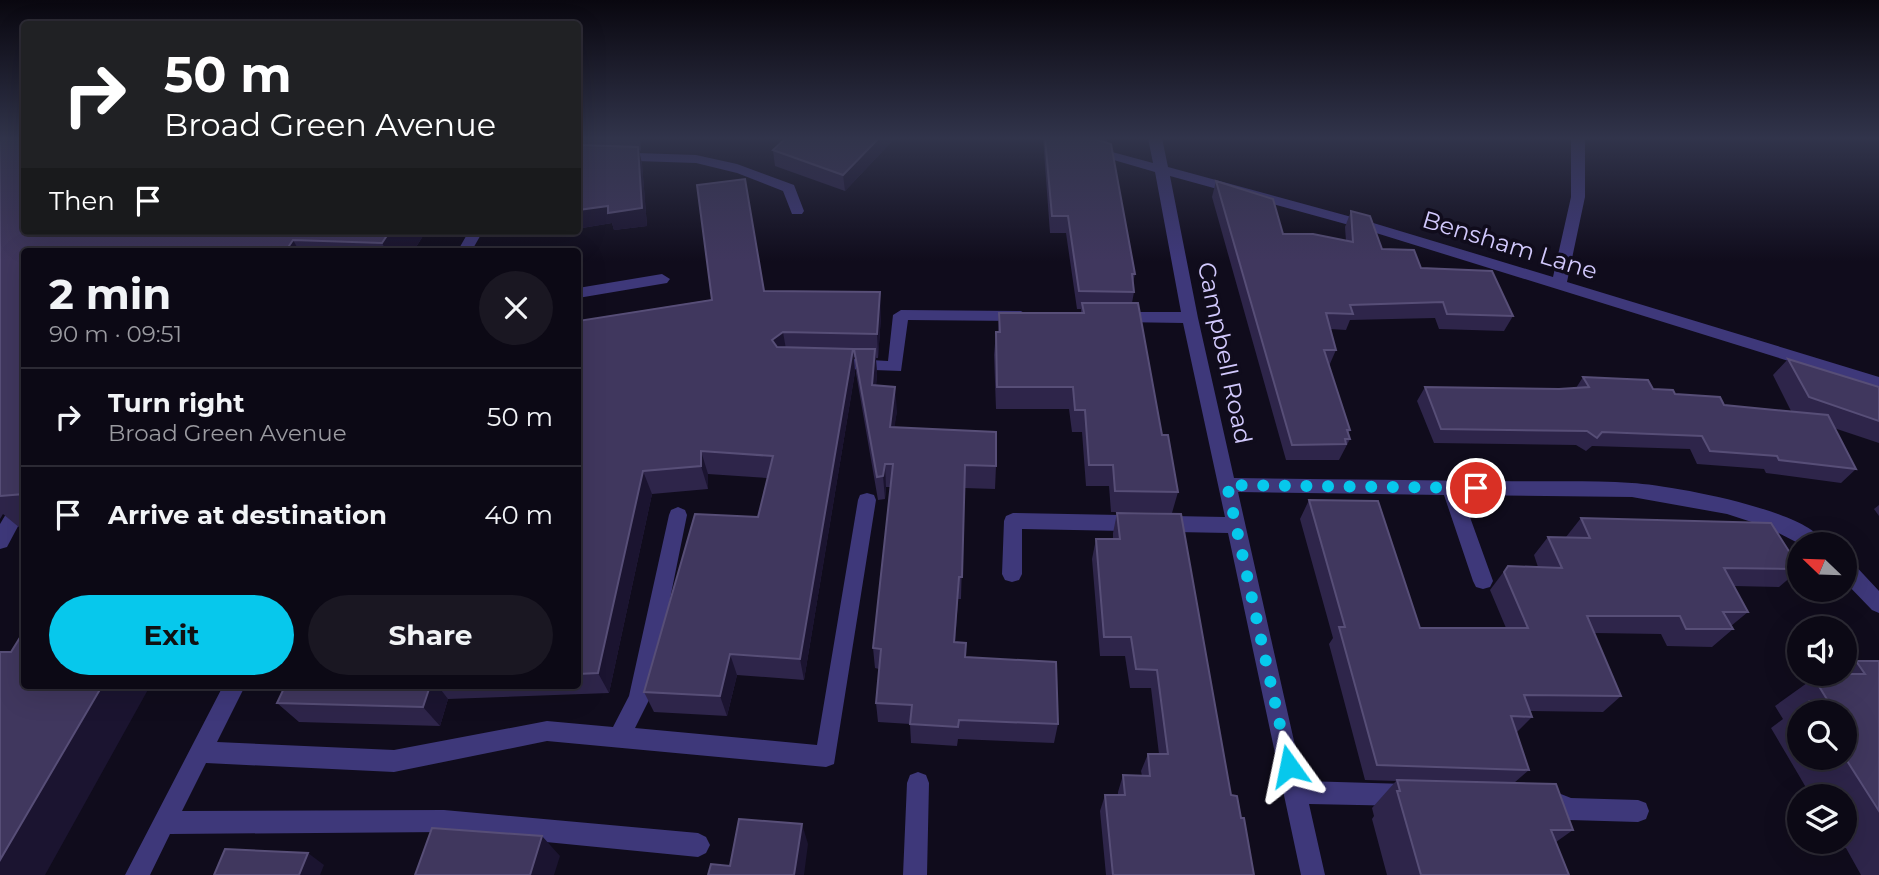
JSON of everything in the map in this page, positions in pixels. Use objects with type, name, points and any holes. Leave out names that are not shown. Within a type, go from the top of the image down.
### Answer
[{"type":"street","points":[[764,179],[789,188],[797,211]]},
{"type":"street","name":"Campbell Road","points":[[1163,179],[1190,318],[1313,875]]},
{"type":"street","name":"Bensham Lane","points":[[1200,179],[1559,284],[1879,383]]},
{"type":"street","points":[[1559,284],[1578,197],[1578,179]]},
{"type":"street","points":[[581,292],[662,279]]},
{"type":"street","points":[[841,365],[895,366],[901,315],[1039,316]]},
{"type":"street","points":[[1107,317],[1190,318]]},
{"type":"street","points":[[1227,485],[1606,489],[1672,494],[1748,513],[1794,532]]},
{"type":"street","points":[[1450,487],[1483,581]]},
{"type":"street","points":[[200,752],[394,761],[547,731],[826,756],[867,500]]},
{"type":"street","points":[[3,536],[21,504]]},
{"type":"street","points":[[619,737],[639,698],[678,515]]},
{"type":"street","points":[[1012,574],[1013,521],[1236,525]]},
{"type":"street","points":[[1857,581],[1879,604]]},
{"type":"street","points":[[137,875],[232,689]]},
{"type":"street","points":[[915,875],[918,783]]},
{"type":"street","points":[[1295,792],[1429,796]]},
{"type":"street","points":[[1522,798],[1549,799],[1570,810],[1638,811]]},
{"type":"street","points":[[164,822],[444,821],[698,845]]},
{"type":"building","points":[[0,179],[21,179],[21,235],[387,235],[382,243],[293,240],[288,248],[21,248],[21,494],[0,496]]},
{"type":"building","points":[[581,179],[640,179],[642,208],[608,213],[608,206],[581,210]]},
{"type":"building","points":[[745,179],[764,291],[880,292],[877,334],[783,332],[772,340],[777,347],[853,349],[800,659],[730,654],[720,696],[644,692],[695,514],[758,517],[773,456],[701,451],[701,466],[643,471],[598,673],[581,674],[581,321],[712,300],[697,185]]},
{"type":"building","points":[[1049,179],[1117,179],[1135,274],[1132,274],[1134,292],[1079,291],[1068,216],[1052,216]]},
{"type":"building","points":[[1216,181],[1273,199],[1283,234],[1313,234],[1353,242],[1351,211],[1370,216],[1382,249],[1414,250],[1421,268],[1492,271],[1513,316],[1447,314],[1443,302],[1350,305],[1353,314],[1326,313],[1336,350],[1324,350],[1350,430],[1347,430],[1350,439],[1345,439],[1346,444],[1292,445]]},
{"type":"building","points":[[1082,303],[1138,303],[1162,435],[1168,435],[1178,492],[1115,491],[1113,465],[1089,465],[1085,410],[1075,410],[1073,387],[997,387],[996,332],[1000,332],[999,313],[1084,313]]},
{"type":"building","points":[[854,349],[875,349],[872,385],[895,387],[890,427],[996,432],[996,466],[965,465],[962,577],[959,577],[954,642],[966,643],[965,657],[1056,662],[1058,724],[959,720],[958,727],[910,724],[912,705],[876,703],[881,649],[873,648],[893,464],[885,464],[883,476],[877,477]]},
{"type":"building","points":[[1788,359],[1879,387],[1879,421],[1809,397]]},
{"type":"building","points":[[1583,377],[1648,380],[1653,389],[1673,390],[1675,394],[1720,397],[1724,405],[1828,415],[1856,469],[1779,460],[1777,456],[1710,451],[1702,436],[1602,432],[1597,438],[1587,431],[1441,429],[1425,387],[1589,387]]},
{"type":"building","points":[[1309,500],[1378,501],[1420,628],[1528,628],[1504,572],[1508,566],[1562,568],[1548,537],[1590,538],[1581,518],[1771,523],[1787,548],[1787,569],[1724,568],[1748,612],[1723,612],[1733,629],[1686,629],[1680,616],[1587,616],[1621,696],[1524,695],[1532,717],[1511,716],[1529,770],[1377,765],[1339,627],[1345,627]]},
{"type":"building","points":[[1117,513],[1181,514],[1231,795],[1237,796],[1241,818],[1244,818],[1254,875],[1113,875],[1105,795],[1125,795],[1123,775],[1150,776],[1148,754],[1168,754],[1157,670],[1136,669],[1131,637],[1104,637],[1096,539],[1120,539]]},
{"type":"building","points":[[21,636],[21,689],[100,689],[0,860],[0,652],[11,652]]},
{"type":"building","points":[[1857,661],[1879,661],[1879,811],[1853,770],[1857,770],[1857,700],[1827,700],[1819,686],[1857,686],[1857,674],[1865,674]]},
{"type":"building","points":[[284,689],[429,689],[423,707],[277,703]]},
{"type":"building","points":[[1397,780],[1556,784],[1573,830],[1551,830],[1569,875],[1421,875],[1397,791],[1400,791]]},
{"type":"building","points":[[739,819],[802,824],[794,875],[708,875],[711,864],[730,866]]},
{"type":"building","points":[[432,828],[542,836],[530,875],[415,875]]},
{"type":"building","points":[[225,849],[308,853],[299,875],[214,875]]},
{"type":"route","points":[[1289,766],[1227,485],[1476,488]]}]
